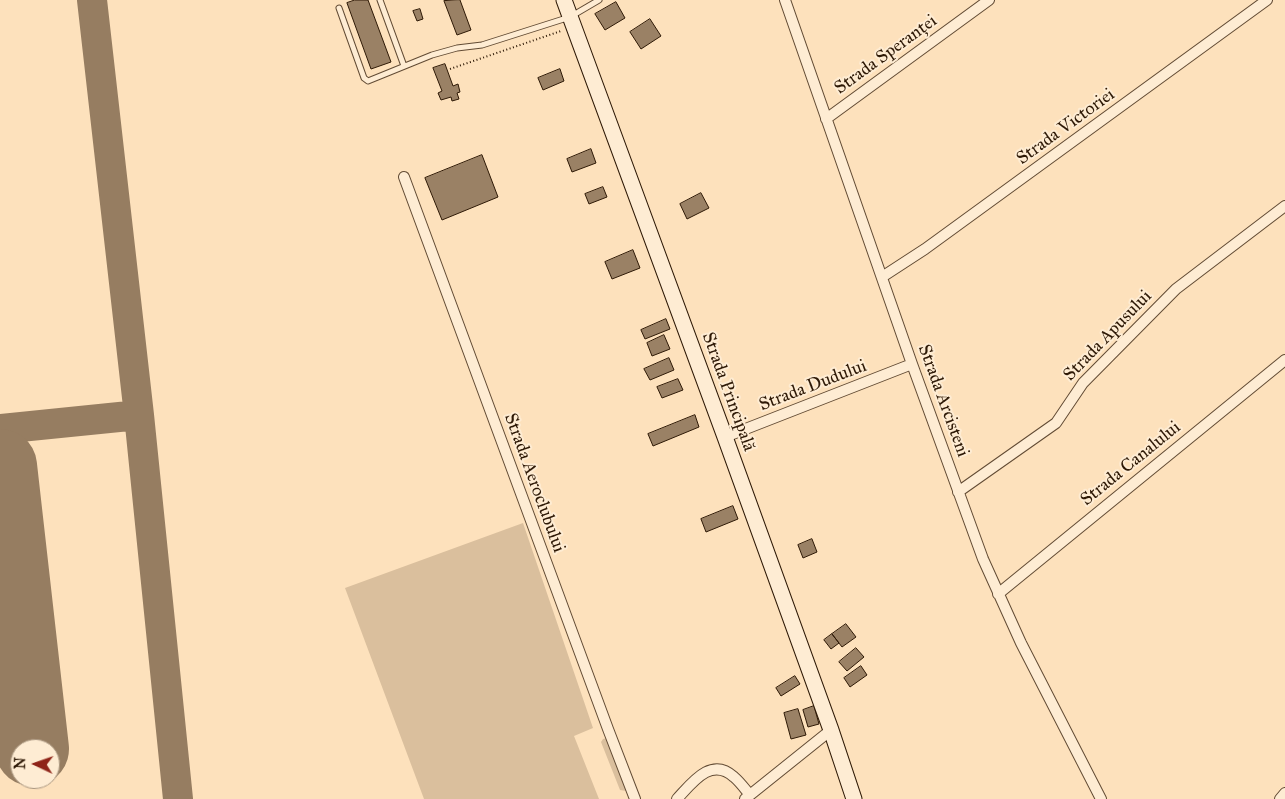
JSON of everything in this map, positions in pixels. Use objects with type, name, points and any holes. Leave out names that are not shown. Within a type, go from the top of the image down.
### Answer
[{"type":"main road","name":"Strada Principală","points":[[564,0],[725,437],[854,799]]},
{"type":"street","name":"Strada Arcisteni","points":[[785,0],[912,364],[958,492],[998,594],[1034,670],[1101,799]]},
{"type":"street","name":"Strada Speranței","points":[[826,119],[989,0]]},
{"type":"street","name":"Strada Victoriei","points":[[882,277],[925,249],[1267,0]]},
{"type":"street","name":"Strada Aeroclubului","points":[[404,177],[635,799]]},
{"type":"street","name":"Strada Apusului","points":[[958,492],[1056,423],[1083,383],[1176,289],[1285,206]]},
{"type":"street","name":"Strada Canalului","points":[[998,594],[1285,360]]},
{"type":"street","name":"Strada Dudului","points":[[725,437],[912,364]]},
{"type":"street","points":[[677,799],[701,774],[711,769],[726,772],[734,777],[747,797],[831,730]]},
{"type":"street","points":[[1280,799],[1285,793]]},
{"type":"lane","points":[[380,0],[404,66]]},
{"type":"lane","points":[[339,8],[366,81],[448,50],[482,46],[570,17],[599,0]]},
{"type":"path","points":[[450,69],[562,31]]},
{"type":"shaded area","points":[[523,523],[593,728],[574,736],[599,799],[424,799],[345,588]]},
{"type":"shaded area","points":[[607,738],[628,789],[626,791],[620,790],[601,742]]},
{"type":"building","points":[[355,0],[368,0],[391,62],[371,69],[347,3]]},
{"type":"building","points":[[460,0],[471,30],[457,35],[444,1]]},
{"type":"building","points":[[616,2],[625,18],[605,30],[595,14]]},
{"type":"building","points":[[420,9],[423,19],[417,21],[413,11]]},
{"type":"building","points":[[650,19],[661,36],[641,49],[630,32]]},
{"type":"building","points":[[445,64],[453,86],[458,84],[460,92],[457,93],[459,99],[452,101],[451,97],[441,100],[438,93],[442,91],[433,68]]},
{"type":"building","points":[[560,69],[564,81],[543,90],[538,78]]},
{"type":"building","points":[[591,149],[596,163],[572,172],[567,159]]},
{"type":"building","points":[[482,155],[498,197],[442,220],[425,178]]},
{"type":"building","points":[[603,187],[607,197],[589,204],[585,194]]},
{"type":"building","points":[[701,193],[709,208],[687,219],[680,204]]},
{"type":"building","points":[[633,250],[640,268],[612,279],[605,262]]},
{"type":"building","points":[[666,319],[670,329],[645,339],[641,330]]},
{"type":"building","points":[[664,335],[670,349],[652,356],[647,343]]},
{"type":"building","points":[[669,358],[674,370],[650,380],[644,369]]},
{"type":"building","points":[[678,379],[683,390],[662,398],[657,387]]},
{"type":"building","points":[[695,415],[699,427],[653,446],[648,434]]},
{"type":"building","points":[[733,506],[738,519],[706,532],[701,519]]},
{"type":"building","points":[[812,539],[817,552],[803,558],[798,545]]},
{"type":"building","points":[[846,624],[856,637],[842,647],[832,634]]},
{"type":"building","points":[[832,634],[839,643],[831,649],[824,640]]},
{"type":"building","points":[[856,648],[864,657],[847,671],[839,662]]},
{"type":"building","points":[[861,666],[867,675],[850,687],[844,678]]},
{"type":"building","points":[[795,676],[800,684],[781,696],[776,688]]},
{"type":"building","points":[[814,706],[819,724],[808,727],[803,710]]},
{"type":"building","points":[[798,709],[806,735],[791,739],[784,713]]},
{"type":"taxiway","points":[[92,0],[139,415],[178,799]]},
{"type":"taxiway","points":[[0,429],[139,415]]},
{"type":"runway","points":[[0,466],[31,739]]}]
